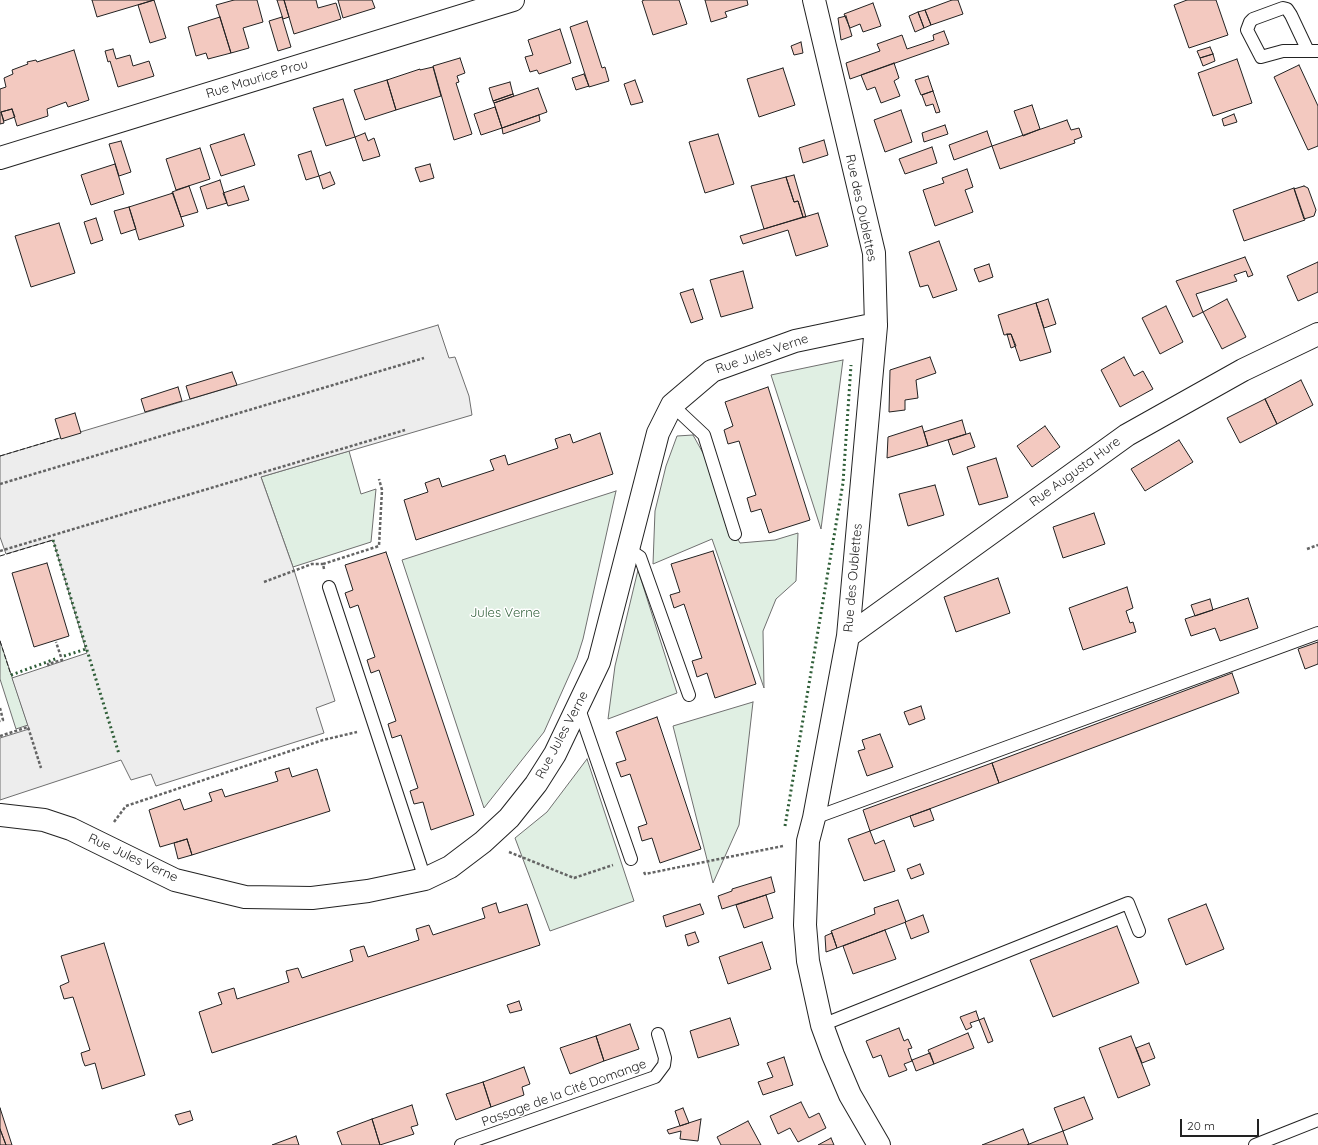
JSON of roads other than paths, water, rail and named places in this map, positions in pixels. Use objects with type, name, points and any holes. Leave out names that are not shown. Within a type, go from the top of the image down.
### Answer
[{"type":"street","name":"Rue Maurice Prou","points":[[0,158],[513,0]]},
{"type":"street","name":"Rue des Oublettes","points":[[814,0],[874,253],[876,324],[848,636],[814,818],[808,841],[805,925],[808,961],[822,1025],[850,1095],[879,1145]]},
{"type":"street","name":"Rue Jules Verne","points":[[0,815],[44,820],[71,829],[175,880],[245,897],[312,898],[368,891],[425,879],[450,867],[483,842],[509,818],[536,784],[554,754],[578,706],[599,662],[658,433],[672,405],[712,371],[795,341],[876,324]]},
{"type":"street","name":"Rue Augusta Hure","points":[[848,636],[1127,435],[1243,370],[1318,334]]},
{"type":"lane","points":[[1283,8],[1287,9],[1313,51],[1283,51],[1261,57],[1247,30],[1250,22],[1253,19],[1283,8]]},
{"type":"lane","points":[[672,405],[704,435],[735,534]]},
{"type":"lane","points":[[628,549],[640,556],[689,695]]},
{"type":"lane","points":[[329,587],[425,879]]},
{"type":"lane","points":[[814,818],[1318,633]]},
{"type":"lane","points":[[578,706],[631,859]]},
{"type":"lane","points":[[822,1025],[1128,903],[1139,931]]},
{"type":"lane","name":"Passage de la Cité Domange","points":[[462,1145],[655,1077],[664,1065],[666,1058],[658,1034]]},
{"type":"lane","points":[[1255,1145],[1318,1120]]},
{"type":"park label","name":"Jules Verne","points":[[505,613]]}]
